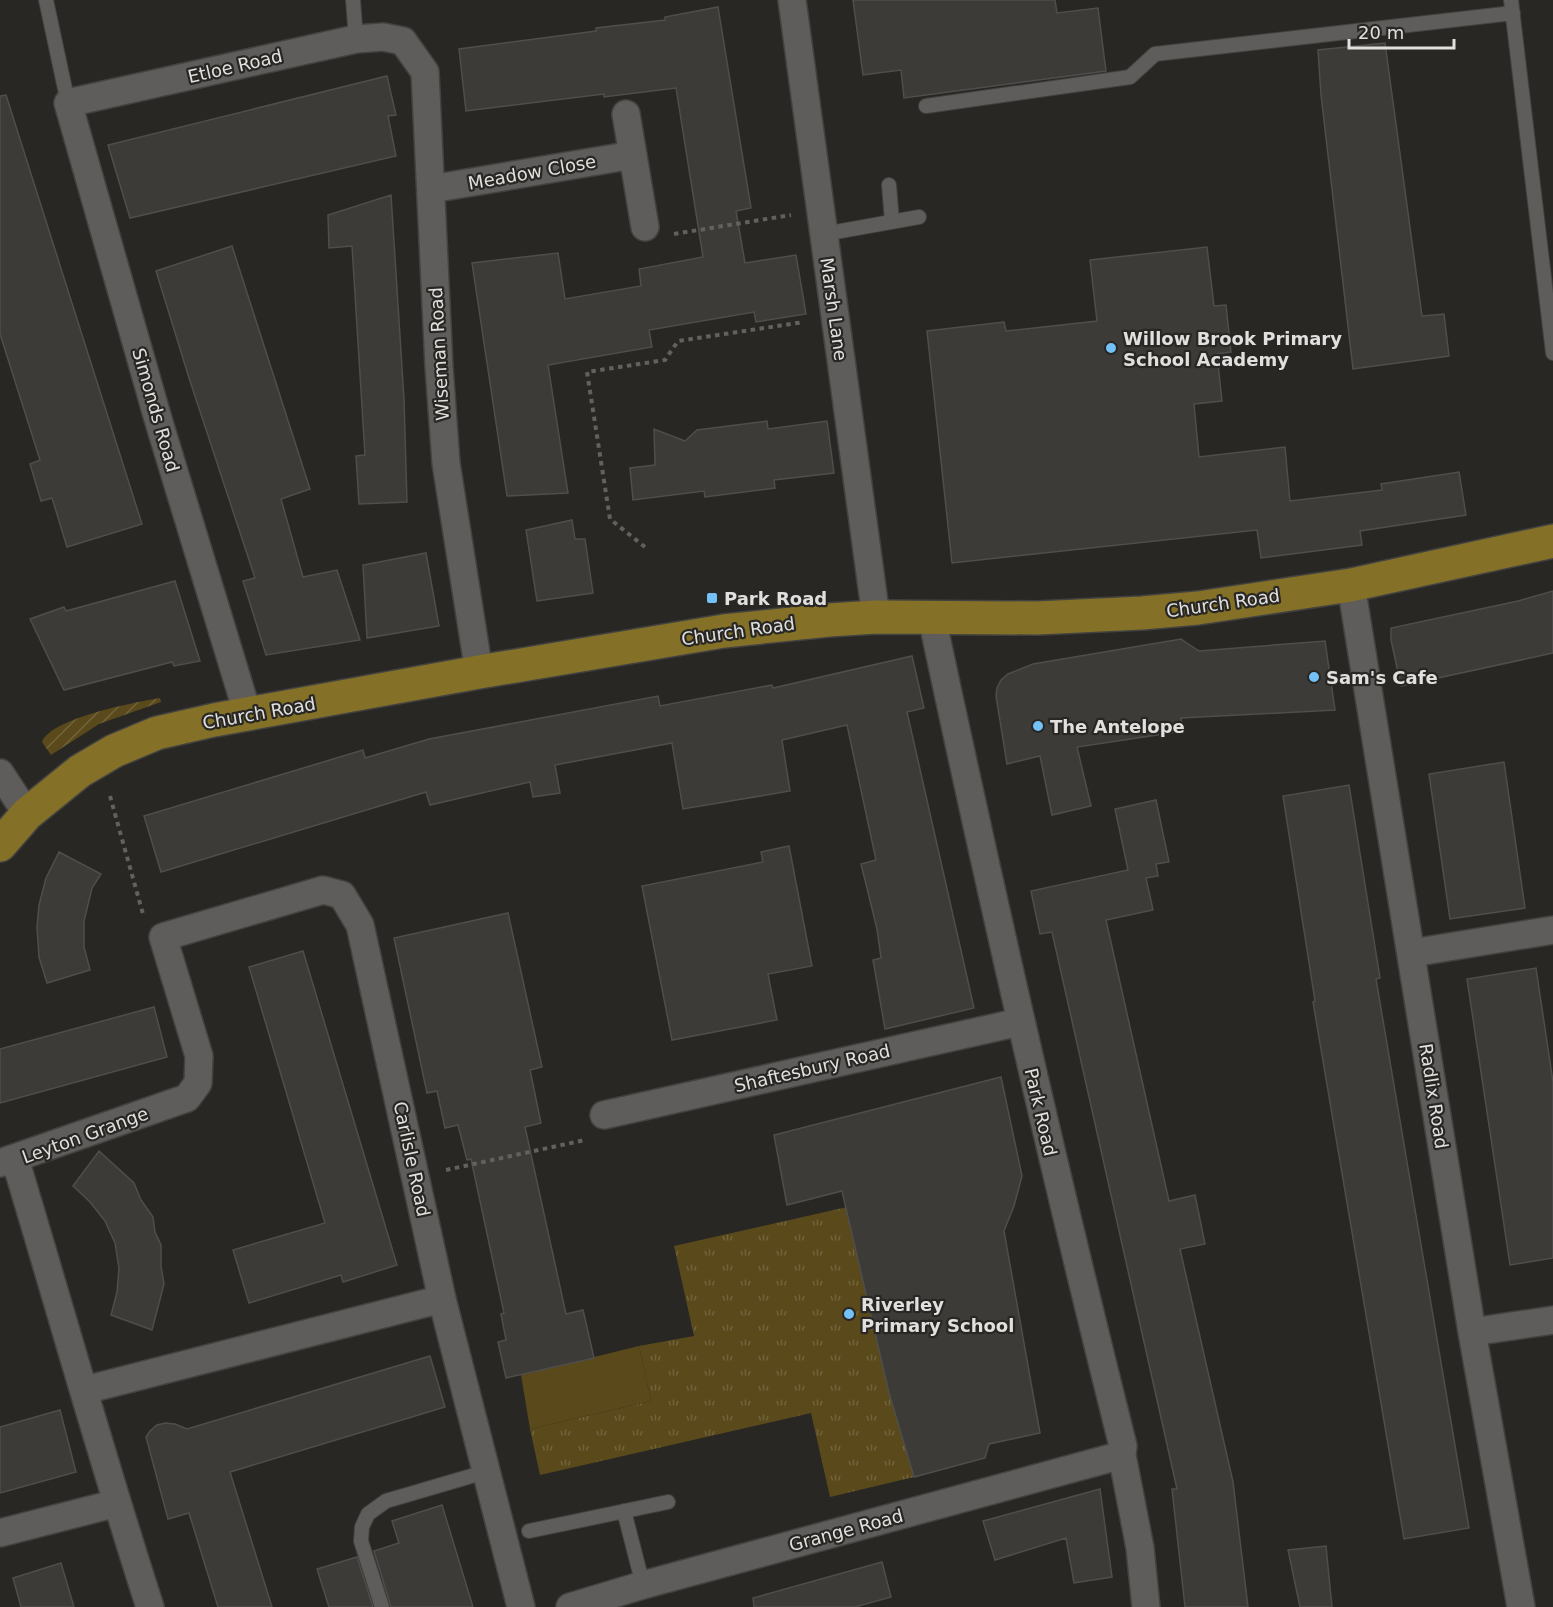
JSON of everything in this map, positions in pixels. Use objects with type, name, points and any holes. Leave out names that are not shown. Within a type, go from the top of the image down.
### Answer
[{"type":"main road","name":"Church Road","points":[[0,845],[27,814],[80,771],[114,752],[157,733],[214,720],[724,631],[876,617],[1037,618],[1198,608],[1351,585],[1553,541]]},
{"type":"street","name":"Marsh Lane","points":[[792,0],[876,617]]},
{"type":"street","name":"Etloe Road","points":[[68,103],[356,39],[383,37],[403,41]]},
{"type":"street","name":"Wiseman Road","points":[[403,41],[425,72],[439,368],[446,463],[479,672]]},
{"type":"street","name":"Simonds Road","points":[[68,103],[158,419],[249,715]]},
{"type":"street","points":[[626,114],[633,155],[657,231]]},
{"type":"street","name":"Meadow Close","points":[[431,189],[633,155]]},
{"type":"street","name":"Radlix Road","points":[[1351,585],[1472,1332],[1521,1607]]},
{"type":"street","name":"Park Road","points":[[932,618],[1020,1022],[1123,1446],[1122,1455],[1140,1548],[1146,1607]]},
{"type":"street","points":[[0,773],[27,814]]},
{"type":"street","name":"Carlisle Road","points":[[163,937],[323,890],[342,895],[360,925],[442,1299],[520,1607]]},
{"type":"street","points":[[1412,953],[1553,930]]},
{"type":"street","name":"Leyton Grange","points":[[150,1607],[117,1503],[85,1389],[7,1161],[187,1098],[198,1083],[199,1056],[163,937]]},
{"type":"street","name":"Shaftesbury Road","points":[[604,1115],[1020,1022]]},
{"type":"street","points":[[85,1389],[442,1299]]},
{"type":"street","points":[[1472,1332],[1553,1320]]},
{"type":"street","name":"Grange Road","points":[[570,1607],[643,1585],[1122,1455]]},
{"type":"street","points":[[0,1533],[117,1503]]},
{"type":"lane","points":[[46,0],[68,103]]},
{"type":"lane","points":[[353,0],[356,39]]},
{"type":"lane","points":[[926,106],[1130,77],[1155,54],[1512,7],[1553,352]]},
{"type":"lane","points":[[889,185],[892,221]]},
{"type":"lane","points":[[823,222],[892,221],[919,218]]},
{"type":"lane","points":[[382,1607],[361,1541],[362,1527],[368,1514],[386,1501],[485,1472]]},
{"type":"lane","points":[[529,1531],[668,1502]]},
{"type":"lane","points":[[624,1511],[643,1585]]},
{"type":"path","points":[[657,231],[823,222]]},
{"type":"path","points":[[645,547],[610,519],[587,372],[665,360],[678,341],[835,318]]},
{"type":"path","points":[[110,796],[143,917],[163,937]]},
{"type":"path","points":[[416,1176],[584,1141],[604,1115]]},
{"type":"green space","points":[[160,698],[161,702],[99,724],[51,755],[42,742],[49,733],[77,719],[114,707]]},
{"type":"green space","points":[[847,1207],[889,1393],[914,1477],[830,1497],[811,1413],[540,1475],[530,1429],[651,1401],[639,1346],[694,1336],[674,1246]]},
{"type":"green space","points":[[639,1346],[651,1401],[530,1429],[521,1375]]},
{"type":"building","points":[[853,0],[1055,0],[1057,13],[1098,8],[1106,71],[904,98],[901,70],[863,75]]},
{"type":"building","points":[[718,7],[751,208],[736,211],[745,263],[796,255],[806,314],[756,322],[754,312],[649,330],[652,347],[548,365],[568,493],[507,496],[472,263],[558,253],[565,299],[641,286],[639,269],[703,257],[676,88],[604,97],[604,94],[466,111],[459,49],[665,20],[665,17]]},
{"type":"building","points":[[1385,43],[1422,316],[1444,314],[1449,356],[1353,369],[1321,95],[1318,50]]},
{"type":"building","points":[[387,76],[396,115],[388,116],[396,156],[130,218],[108,145]]},
{"type":"building","points":[[6,95],[142,524],[67,547],[52,498],[41,501],[30,464],[40,460],[0,334],[0,96]]},
{"type":"building","points":[[391,195],[404,399],[407,502],[359,504],[356,456],[365,455],[352,246],[329,248],[328,215]]},
{"type":"building","points":[[232,246],[310,489],[281,499],[303,577],[337,570],[360,640],[266,655],[243,581],[255,578],[156,271]]},
{"type":"building","points":[[1207,247],[1214,306],[1226,305],[1231,352],[1217,354],[1222,401],[1194,404],[1199,457],[1285,447],[1290,501],[1382,490],[1381,484],[1459,472],[1466,515],[1360,531],[1362,545],[1261,558],[1257,530],[952,563],[927,331],[1004,322],[1006,331],[1097,321],[1090,260]]},
{"type":"building","points":[[767,421],[768,429],[827,421],[834,473],[774,480],[775,488],[705,497],[704,491],[633,500],[630,468],[655,465],[654,429],[685,441],[697,430]]},
{"type":"building","points":[[572,520],[575,539],[585,539],[593,593],[537,601],[526,530]]},
{"type":"building","points":[[426,553],[439,626],[367,638],[363,565]]},
{"type":"building","points":[[175,581],[200,661],[174,666],[172,662],[64,690],[30,619],[64,607],[66,611]]},
{"type":"building","points":[[1553,591],[1553,653],[1401,686],[1391,640],[1391,628],[1518,601]]},
{"type":"building","points":[[1181,639],[1199,651],[1325,641],[1335,710],[1181,718],[1183,731],[1077,747],[1091,806],[1052,815],[1040,756],[1007,764],[996,696],[1001,680],[1008,674],[1033,664]]},
{"type":"building","points":[[912,656],[924,708],[907,712],[974,1008],[885,1029],[873,960],[881,958],[877,929],[861,864],[876,860],[847,725],[782,740],[790,791],[683,809],[672,743],[555,765],[560,793],[533,797],[530,782],[430,805],[426,792],[161,872],[144,816],[363,750],[365,758],[429,739],[658,696],[660,706],[772,685],[773,688]]},
{"type":"building","points":[[1504,762],[1525,908],[1450,919],[1429,774]]},
{"type":"building","points":[[1349,785],[1380,978],[1376,979],[1469,1528],[1404,1539],[1313,1002],[1315,1001],[1283,796]]},
{"type":"building","points":[[1156,800],[1169,862],[1156,864],[1158,876],[1146,878],[1153,910],[1106,920],[1169,1201],[1195,1195],[1205,1244],[1180,1249],[1233,1482],[1248,1607],[1185,1607],[1172,1489],[1177,1489],[1052,932],[1040,934],[1031,891],[1128,870],[1115,809]]},
{"type":"building","points":[[789,846],[812,966],[768,974],[777,1020],[672,1040],[642,886],[763,862],[761,852]]},
{"type":"building","points":[[59,852],[101,874],[92,888],[84,921],[84,947],[90,970],[47,983],[39,957],[37,927],[39,905],[46,878]]},
{"type":"building","points":[[508,913],[542,1067],[530,1070],[541,1123],[525,1127],[566,1314],[583,1310],[594,1358],[506,1378],[498,1342],[506,1340],[501,1314],[504,1313],[471,1159],[467,1160],[458,1125],[445,1128],[437,1091],[427,1093],[394,938]]},
{"type":"building","points":[[303,951],[397,1265],[343,1282],[341,1275],[249,1303],[233,1250],[325,1223],[249,967]]},
{"type":"building","points":[[1536,968],[1553,1082],[1553,1258],[1510,1265],[1467,979]]},
{"type":"building","points":[[154,1007],[167,1057],[0,1103],[0,1049]]},
{"type":"building","points":[[1001,1077],[1022,1176],[1004,1231],[1040,1433],[989,1444],[985,1458],[914,1477],[889,1393],[842,1191],[787,1205],[774,1135]]},
{"type":"building","points":[[99,1151],[134,1183],[141,1200],[153,1217],[155,1232],[161,1245],[164,1284],[152,1330],[111,1315],[117,1292],[119,1268],[115,1243],[105,1221],[73,1186]]},
{"type":"building","points":[[430,1356],[445,1407],[230,1472],[272,1607],[218,1607],[189,1513],[168,1519],[146,1437],[150,1431],[157,1425],[166,1423],[187,1429]]},
{"type":"building","points":[[60,1410],[76,1472],[0,1493],[0,1427]]},
{"type":"building","points":[[1100,1489],[1112,1577],[1074,1583],[1066,1538],[995,1560],[983,1521]]},
{"type":"building","points":[[442,1505],[473,1607],[391,1607],[374,1551],[399,1543],[392,1521]]},
{"type":"building","points":[[1326,1546],[1332,1607],[1300,1607],[1288,1550]]},
{"type":"building","points":[[357,1557],[373,1607],[329,1607],[317,1569]]},
{"type":"building","points":[[882,1562],[891,1597],[855,1607],[754,1607],[753,1598]]},
{"type":"building","points":[[61,1563],[74,1607],[21,1607],[13,1578]]},
{"type":"place","name":"Willow Brook Primary School Academy","points":[[1111,348]]},
{"type":"place","name":"Park Road","points":[[712,598]]},
{"type":"place","name":"Sam's Cafe","points":[[1314,677]]},
{"type":"place","name":"The Antelope","points":[[1038,726]]},
{"type":"place","name":"Riverley Primary School","points":[[849,1314]]}]
